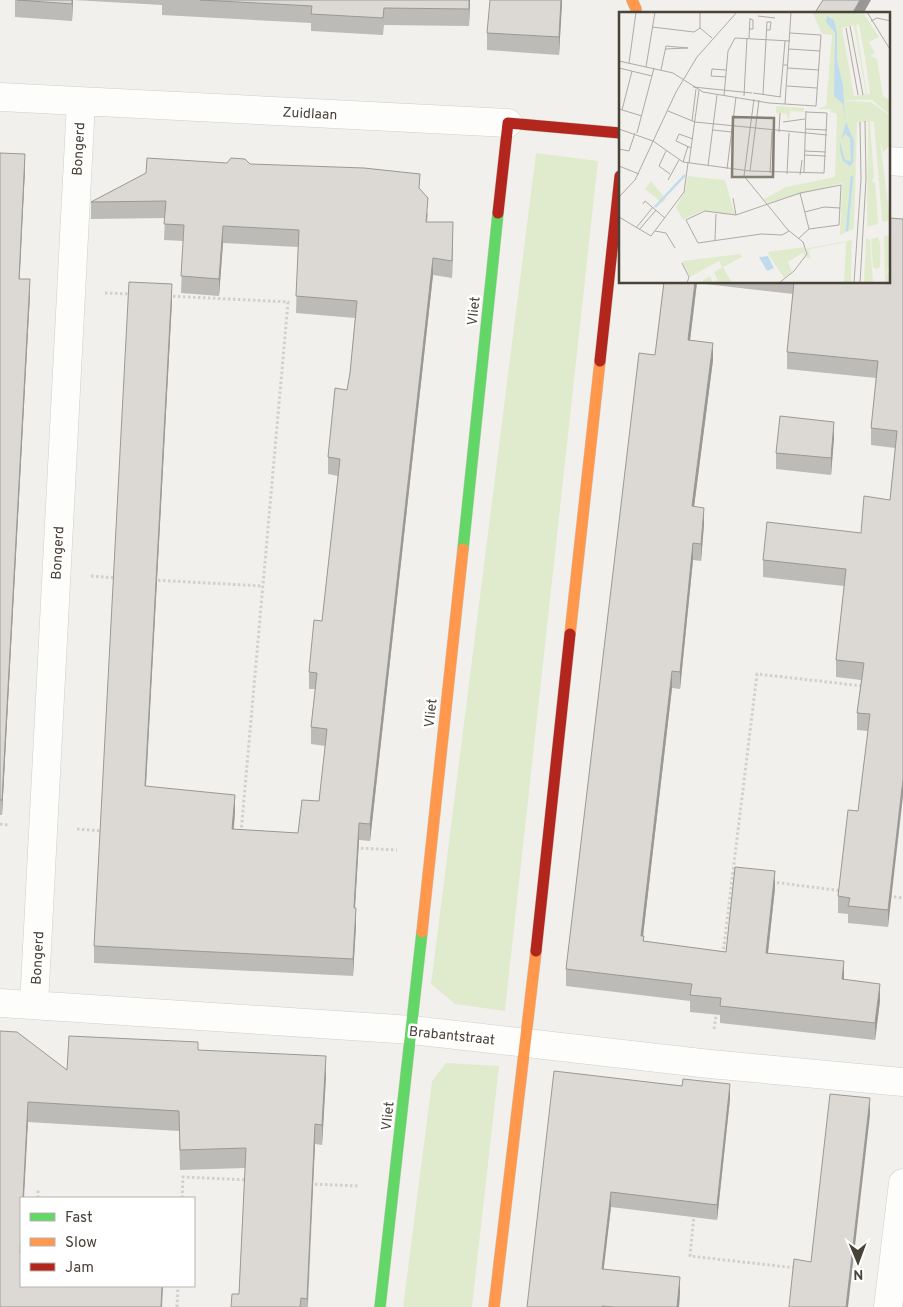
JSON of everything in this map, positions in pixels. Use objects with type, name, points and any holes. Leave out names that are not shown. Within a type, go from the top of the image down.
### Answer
[{"type":"street","points":[[632,0],[636,12]]},
{"type":"street","name":"Zuidlaan","points":[[0,97],[508,123],[619,134]]},
{"type":"street","name":"Bongerd","points":[[34,1005],[81,102]]},
{"type":"street","name":"Vliet","points":[[380,1307],[412,1030],[508,123]]},
{"type":"street","points":[[890,161],[903,162]]},
{"type":"street","points":[[494,1307],[526,1042],[619,185]]},
{"type":"street","name":"Brabantstraat","points":[[0,1003],[412,1030],[710,1064],[903,1082]]},
{"type":"street","points":[[888,1307],[903,1183]]},
{"type":"path","points":[[71,292],[140,295]]},
{"type":"path","points":[[160,296],[288,302],[240,841]]},
{"type":"path","points":[[56,574],[125,578]]},
{"type":"path","points":[[145,579],[262,586]]},
{"type":"path","points":[[723,956],[757,674],[864,686]]},
{"type":"path","points":[[0,824],[112,832]]},
{"type":"path","points":[[354,848],[430,852]]},
{"type":"path","points":[[771,882],[846,891]]},
{"type":"path","points":[[884,896],[903,898]]},
{"type":"path","points":[[710,1064],[717,1005]]},
{"type":"path","points":[[182,1197],[184,1177],[253,1180]]},
{"type":"path","points":[[303,1183],[394,1188]]},
{"type":"path","points":[[38,1188],[38,1197]]},
{"type":"path","points":[[695,1208],[690,1256],[805,1269]]},
{"type":"path","points":[[177,1307],[178,1287]]},
{"type":"green space","points":[[536,153],[598,161],[505,1011],[455,1004],[431,984]]},
{"type":"green space","points":[[446,1063],[499,1066],[472,1307],[403,1307],[432,1081]]},
{"type":"building","points":[[17,0],[72,0],[72,4]]},
{"type":"building","points":[[200,0],[469,0],[469,9],[384,8],[383,18],[311,14],[312,6]]},
{"type":"building","points":[[490,0],[561,0],[559,37],[487,33]]},
{"type":"building","points":[[823,0],[860,0],[853,12],[815,12]]},
{"type":"building","points":[[0,153],[25,154],[19,279],[30,279],[2,800],[0,800]]},
{"type":"building","points":[[147,158],[227,163],[231,158],[245,159],[250,164],[364,168],[420,174],[419,188],[428,198],[426,222],[453,222],[452,261],[433,258],[370,824],[359,823],[353,959],[94,946],[129,282],[172,284],[145,786],[235,795],[232,829],[298,833],[302,800],[319,801],[327,729],[311,727],[317,673],[309,672],[314,620],[322,621],[340,459],[328,457],[335,388],[347,390],[357,301],[296,296],[299,230],[223,226],[219,279],[181,276],[184,225],[164,224],[166,201],[91,202],[146,173]]},
{"type":"building","points":[[890,218],[903,219],[903,779],[888,910],[848,906],[850,898],[838,896],[848,810],[858,811],[870,714],[857,713],[864,663],[836,660],[846,569],[763,560],[767,522],[861,533],[864,496],[890,500],[897,431],[871,428],[878,361],[787,352],[794,284],[890,284]]},
{"type":"building","points":[[664,284],[695,284],[688,340],[713,343],[692,506],[704,508],[701,544],[693,543],[680,672],[672,671],[641,936],[644,936],[643,941],[726,952],[735,867],[775,871],[766,953],[844,961],[842,979],[880,984],[875,1023],[720,1006],[721,998],[690,995],[692,984],[566,969],[639,353],[655,355]]},
{"type":"building","points":[[780,416],[834,422],[831,458],[776,453]]},
{"type":"building","points":[[0,1031],[17,1032],[67,1070],[69,1036],[198,1042],[198,1050],[326,1056],[322,1125],[315,1124],[307,1299],[301,1298],[300,1307],[231,1307],[232,1294],[239,1294],[246,1148],[180,1150],[179,1111],[28,1102],[23,1197],[20,1197],[20,1287],[162,1287],[161,1307],[0,1307]]},
{"type":"building","points":[[554,1071],[682,1086],[683,1079],[730,1084],[717,1205],[611,1192],[602,1269],[680,1277],[677,1307],[527,1307]]},
{"type":"building","points":[[830,1094],[870,1098],[846,1307],[789,1307],[794,1259],[811,1262]]},
{"type":"traffic: fast","points":[[463,549],[498,213]]},
{"type":"traffic: fast","points":[[380,1307],[422,932]]},
{"type":"traffic: slow","points":[[632,0],[636,12]]},
{"type":"traffic: slow","points":[[570,634],[600,361]]},
{"type":"traffic: slow","points":[[422,932],[463,549]]},
{"type":"traffic: slow","points":[[494,1307],[536,951]]},
{"type":"traffic: jam","points":[[498,213],[508,123],[619,133]]},
{"type":"traffic: jam","points":[[600,361],[619,185]]},
{"type":"traffic: jam","points":[[536,951],[570,634]]}]
